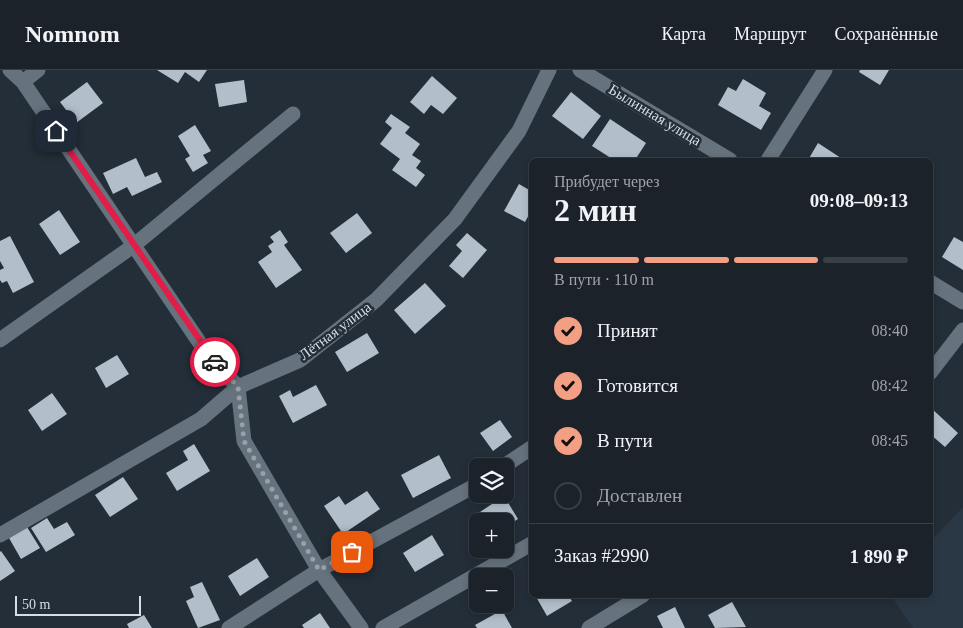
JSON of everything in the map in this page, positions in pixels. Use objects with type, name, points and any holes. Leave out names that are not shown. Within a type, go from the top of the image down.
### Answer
[{"type":"street","points":[[10,70],[23,82],[208,355],[238,387],[244,441],[319,570],[361,628]]},
{"type":"street","points":[[23,82],[38,70]]},
{"type":"street","name":"Лётная улица","points":[[0,535],[201,419],[238,387],[300,360],[376,300],[455,219],[519,132],[550,70]]},
{"type":"street","name":"Былинная улица","points":[[580,70],[727,158]]},
{"type":"street","points":[[769,158],[826,70]]},
{"type":"street","points":[[0,340],[133,246],[293,114]]},
{"type":"street","points":[[933,284],[963,302]]},
{"type":"street","points":[[933,369],[963,330]]},
{"type":"street","points":[[514,459],[529,449]]},
{"type":"street","points":[[229,628],[319,570],[469,489]]},
{"type":"street","points":[[383,628],[529,545]]},
{"type":"street","points":[[596,626],[638,598]]},
{"type":"shaded area","points":[[963,507],[963,628],[913,628],[893,598],[933,598],[933,539]]},
{"type":"building","points":[[157,70],[207,70],[199,82],[185,72],[178,83]]},
{"type":"building","points":[[860,70],[889,70],[880,85],[859,72]]},
{"type":"building","points":[[432,76],[457,98],[443,114],[431,105],[424,114],[410,102]]},
{"type":"building","points":[[743,79],[766,93],[759,106],[771,113],[761,130],[718,105],[728,87],[736,91]]},
{"type":"building","points":[[244,80],[247,102],[219,107],[215,84]]},
{"type":"building","points":[[87,82],[103,103],[76,123],[60,102]]},
{"type":"building","points":[[571,92],[601,116],[583,139],[552,116]]},
{"type":"building","points":[[391,114],[410,127],[405,133],[420,144],[412,155],[421,161],[416,168],[425,175],[416,187],[392,170],[400,159],[380,144],[392,128],[385,122]]},
{"type":"building","points":[[610,119],[646,143],[636,158],[611,158],[592,146]]},
{"type":"building","points":[[195,125],[211,151],[203,155],[208,163],[193,172],[185,159],[190,156],[178,136]]},
{"type":"building","points":[[818,143],[841,158],[809,158]]},
{"type":"building","points":[[136,158],[145,177],[157,172],[162,182],[132,196],[127,187],[113,194],[103,173]]},
{"type":"building","points":[[519,184],[529,190],[529,215],[525,222],[504,211]]},
{"type":"building","points":[[59,210],[80,242],[60,255],[39,224]]},
{"type":"building","points":[[357,213],[372,233],[346,253],[330,233]]},
{"type":"building","points":[[280,230],[288,242],[284,245],[302,270],[276,288],[258,262],[272,252],[268,246],[274,242],[270,237]]},
{"type":"building","points":[[467,233],[487,250],[463,278],[449,266],[462,251],[456,245]]},
{"type":"building","points":[[10,236],[34,282],[13,293],[7,281],[2,283],[0,280],[0,270],[4,268],[0,261],[0,241]]},
{"type":"building","points":[[954,237],[963,242],[963,270],[942,257]]},
{"type":"building","points":[[425,283],[446,306],[415,334],[394,310]]},
{"type":"building","points":[[367,333],[379,353],[347,372],[335,352]]},
{"type":"building","points":[[117,355],[129,374],[106,388],[95,368]]},
{"type":"building","points":[[316,385],[327,405],[293,423],[279,396],[290,390],[293,397]]},
{"type":"building","points":[[52,393],[67,414],[42,431],[28,410]]},
{"type":"building","points":[[933,410],[958,433],[945,447],[933,437]]},
{"type":"building","points":[[500,420],[512,437],[493,451],[480,433]]},
{"type":"building","points":[[194,444],[210,471],[177,491],[166,473],[188,460],[183,451]]},
{"type":"building","points":[[439,455],[451,478],[413,498],[401,475]]},
{"type":"building","points":[[123,477],[138,499],[110,517],[95,495]]},
{"type":"building","points":[[367,491],[380,509],[343,534],[324,506],[339,496],[345,505]]},
{"type":"building","points":[[494,503],[508,503],[518,519],[514,521],[514,513],[478,513]]},
{"type":"building","points":[[47,518],[54,529],[67,522],[75,535],[46,552],[31,528]]},
{"type":"building","points":[[27,527],[40,548],[21,559],[9,538]]},
{"type":"building","points":[[432,535],[444,555],[415,572],[403,553]]},
{"type":"building","points":[[0,552],[15,571],[0,581]]},
{"type":"building","points":[[257,558],[269,577],[240,596],[228,576]]},
{"type":"building","points":[[202,582],[220,620],[198,628],[186,601],[194,597],[190,587]]},
{"type":"building","points":[[537,598],[570,598],[572,601],[547,616]]},
{"type":"building","points":[[732,602],[746,627],[715,628],[708,615]]},
{"type":"building","points":[[675,607],[685,628],[663,628],[657,616]]},
{"type":"building","points":[[320,613],[330,628],[304,628],[302,625]]},
{"type":"building","points":[[497,613],[504,613],[512,628],[477,628],[475,625]]},
{"type":"building","points":[[144,615],[152,628],[129,628],[127,624]]},
{"type":"way so far","points":[[215,362],[238,387],[244,441],[319,570],[352,552]]},
{"type":"route","points":[[56,131],[208,355],[215,362]]}]
